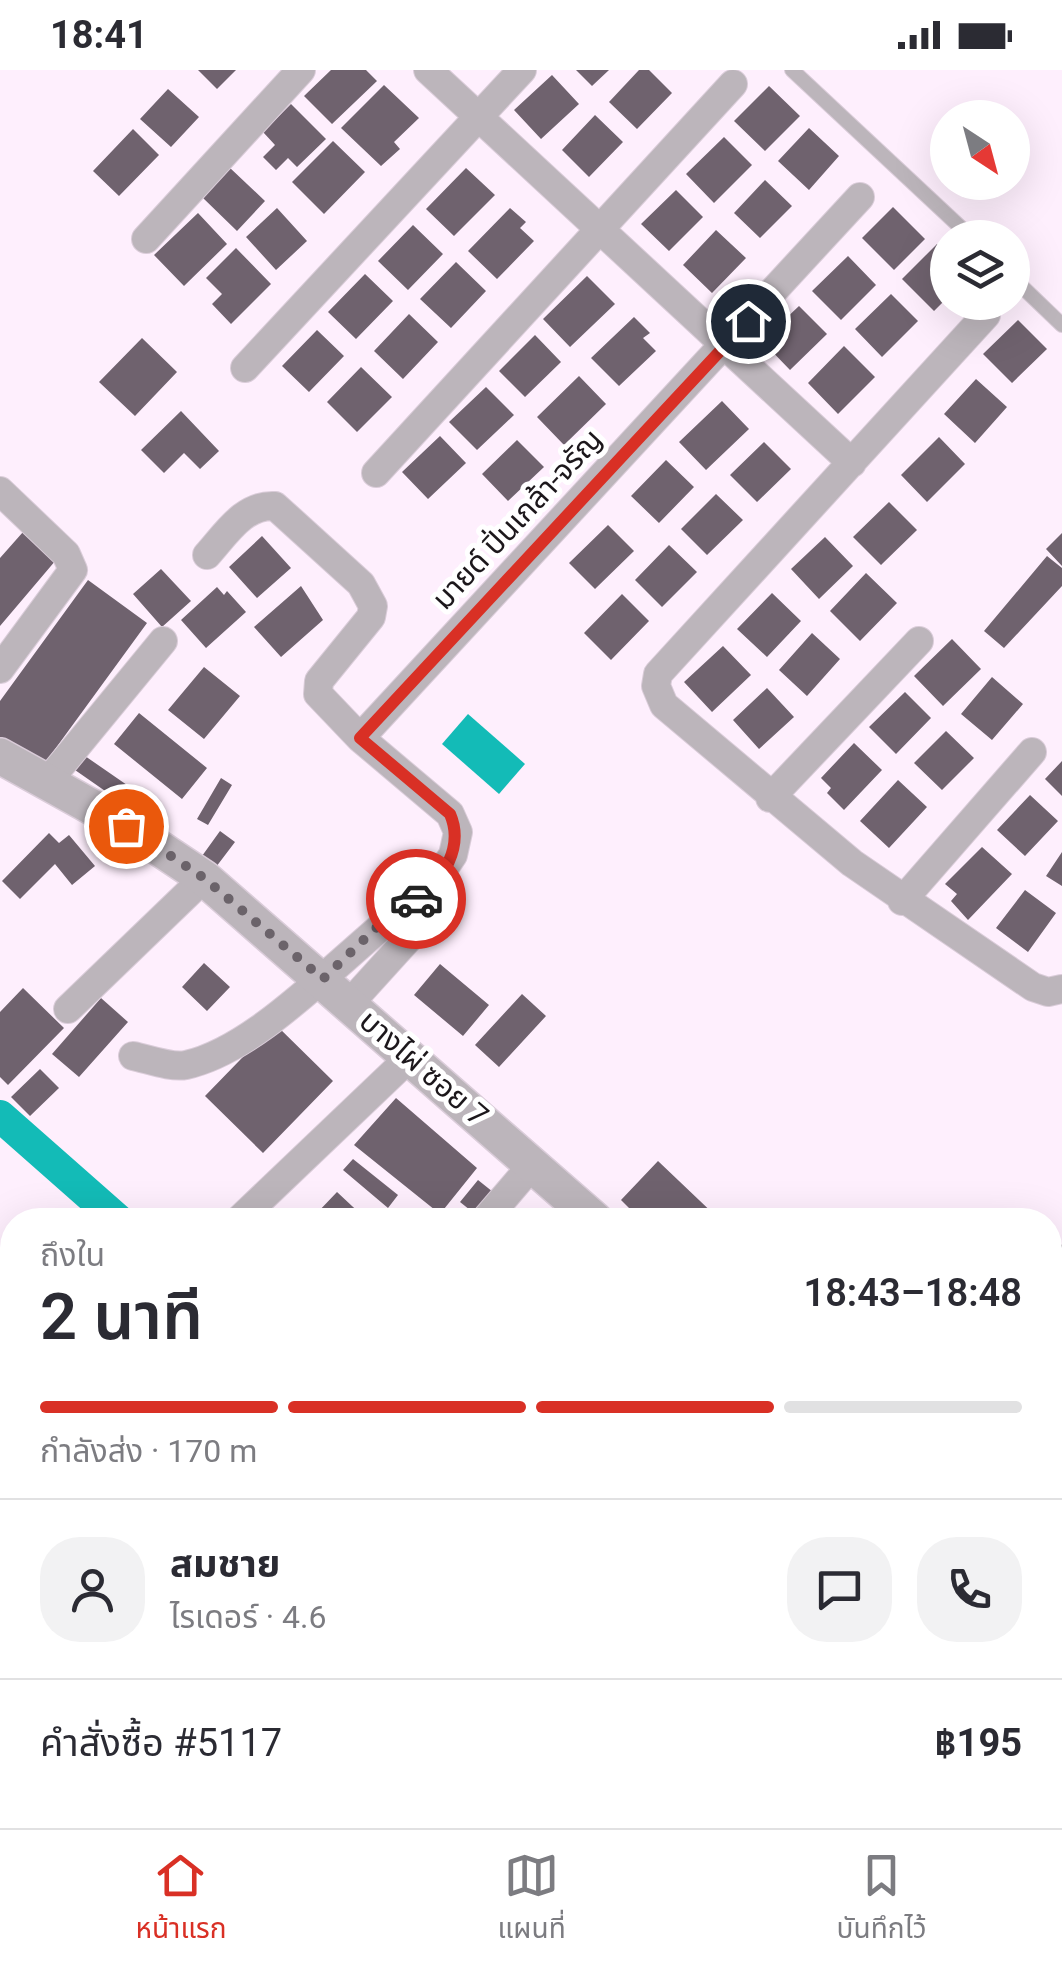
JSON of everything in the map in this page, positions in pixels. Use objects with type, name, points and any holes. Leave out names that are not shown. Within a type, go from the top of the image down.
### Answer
[{"type":"street","points":[[146,239],[301,70]]},
{"type":"street","points":[[428,70],[852,462]]},
{"type":"street","points":[[244,368],[522,70]]},
{"type":"street","points":[[376,473],[733,84]]},
{"type":"street","name":"มายด์ ปิ่นเกล้า-จรัญ","points":[[360,738],[860,198]]},
{"type":"street","points":[[981,320],[658,674],[656,686],[664,706],[770,798],[902,900],[1033,987],[1048,992],[1062,989]]},
{"type":"street","points":[[0,491],[66,554],[73,570],[0,669]]},
{"type":"street","points":[[207,555],[242,516],[252,509],[275,506],[361,584],[373,606],[371,617],[319,681],[318,694],[360,738],[450,814],[458,832],[452,855],[429,890],[408,940],[350,1004]]},
{"type":"street","points":[[770,798],[919,641]]},
{"type":"street","points":[[48,781],[163,642]]},
{"type":"street","points":[[902,900],[1032,752]]},
{"type":"street","name":"บางไผ่ ซอย 7","points":[[0,756],[48,781],[204,878],[582,1208]]},
{"type":"street","points":[[68,1009],[204,878]]},
{"type":"street","points":[[133,1056],[182,1066],[225,1050],[323,979],[393,914],[429,890]]},
{"type":"street","points":[[252,1208],[411,1056]]},
{"type":"street","points":[[495,1208],[533,1164]]},
{"type":"lane","points":[[792,70],[953,220]]},
{"type":"lane","points":[[1030,294],[1062,324]]},
{"type":"water","points":[[468,714],[525,764],[499,794],[442,744]]},
{"type":"building","points":[[198,70],[236,70],[217,89]]},
{"type":"building","points":[[331,70],[366,70],[377,81],[332,124],[304,96]]},
{"type":"building","points":[[576,70],[609,70],[592,86]]},
{"type":"building","points":[[639,70],[649,70],[672,93],[637,129],[609,102]]},
{"type":"building","points":[[552,75],[579,104],[541,139],[514,110]]},
{"type":"building","points":[[384,85],[419,118],[394,142],[400,149],[381,166],[341,128]]},
{"type":"building","points":[[769,86],[800,116],[765,151],[734,121]]},
{"type":"building","points":[[168,89],[199,117],[171,147],[140,119]]},
{"type":"building","points":[[291,104],[326,139],[297,167],[288,158],[276,170],[263,157],[275,145],[263,132]]},
{"type":"building","points":[[595,115],[623,142],[589,177],[562,150]]},
{"type":"building","points":[[809,128],[839,156],[809,190],[778,161]]},
{"type":"building","points":[[133,129],[159,155],[119,196],[93,171]]},
{"type":"building","points":[[724,137],[752,165],[714,203],[686,174]]},
{"type":"building","points":[[333,141],[365,172],[324,214],[292,182]]},
{"type":"building","points":[[229,167],[265,201],[237,231],[202,197]]},
{"type":"building","points":[[466,168],[495,195],[454,236],[426,209]]},
{"type":"building","points":[[765,180],[792,206],[760,238],[734,213]]},
{"type":"building","points":[[676,190],[703,217],[669,251],[641,224]]},
{"type":"building","points":[[893,207],[925,239],[894,270],[862,238]]},
{"type":"building","points":[[277,208],[307,241],[276,270],[246,237]]},
{"type":"building","points":[[510,208],[526,222],[520,228],[534,241],[497,279],[468,251]]},
{"type":"building","points":[[198,213],[227,244],[184,286],[154,255]]},
{"type":"building","points":[[413,225],[443,254],[408,290],[378,261]]},
{"type":"building","points":[[716,230],[746,258],[712,293],[683,265]]},
{"type":"building","points":[[236,248],[271,284],[231,324],[212,304],[222,294],[206,278]]},
{"type":"building","points":[[930,251],[930,307],[902,279]]},
{"type":"building","points":[[848,256],[876,285],[841,320],[812,291]]},
{"type":"building","points":[[456,262],[486,291],[451,328],[420,299]]},
{"type":"building","points":[[365,274],[393,301],[356,339],[328,312]]},
{"type":"building","points":[[587,276],[615,304],[570,347],[543,319]]},
{"type":"building","points":[[891,294],[918,321],[882,357],[855,329]]},
{"type":"building","points":[[799,306],[827,334],[790,370],[762,341]]},
{"type":"building","points":[[409,314],[438,342],[403,379],[374,351]]},
{"type":"building","points":[[634,317],[650,333],[643,338],[656,351],[619,386],[591,358]]},
{"type":"building","points":[[1018,320],[1047,349],[1012,383],[983,354]]},
{"type":"building","points":[[317,330],[344,356],[309,392],[282,366]]},
{"type":"building","points":[[535,335],[561,362],[525,397],[499,371]]},
{"type":"building","points":[[142,338],[177,372],[135,416],[99,382]]},
{"type":"building","points":[[844,346],[875,377],[838,414],[808,383]]},
{"type":"building","points":[[361,367],[392,397],[357,432],[327,402]]},
{"type":"building","points":[[579,376],[606,404],[564,445],[537,417]]},
{"type":"building","points":[[976,379],[1007,407],[975,443],[944,414]]},
{"type":"building","points":[[486,387],[514,415],[477,450],[449,422]]},
{"type":"building","points":[[722,401],[749,429],[706,470],[679,442]]},
{"type":"building","points":[[181,411],[219,451],[200,469],[184,453],[164,473],[141,450]]},
{"type":"building","points":[[440,436],[466,463],[428,499],[402,472]]},
{"type":"building","points":[[939,437],[965,464],[927,502],[901,475]]},
{"type":"building","points":[[517,440],[544,467],[508,501],[482,474]]},
{"type":"building","points":[[764,442],[791,469],[757,502],[730,475]]},
{"type":"building","points":[[666,460],[694,487],[659,523],[631,496]]},
{"type":"building","points":[[716,494],[743,520],[707,555],[681,529]]},
{"type":"building","points":[[889,502],[917,530],[881,565],[853,537]]},
{"type":"building","points":[[608,525],[634,551],[595,589],[569,563]]},
{"type":"building","points":[[23,532],[56,560],[0,626],[0,558]]},
{"type":"building","points":[[1062,533],[1062,566],[1046,549]]},
{"type":"building","points":[[262,536],[291,568],[257,598],[229,567]]},
{"type":"building","points":[[825,537],[853,566],[819,599],[791,569]]},
{"type":"building","points":[[669,545],[697,572],[662,607],[635,580]]},
{"type":"building","points":[[1047,556],[1062,568],[1062,586],[1004,648],[984,631]]},
{"type":"building","points":[[161,569],[191,601],[162,627],[133,594]]},
{"type":"building","points":[[866,573],[897,603],[860,641],[830,611]]},
{"type":"building","points":[[88,580],[147,623],[42,767],[0,737],[0,701]]},
{"type":"building","points":[[301,586],[323,620],[281,657],[254,627]]},
{"type":"building","points":[[217,587],[224,595],[227,591],[246,612],[206,648],[181,620]]},
{"type":"building","points":[[772,593],[801,621],[767,657],[737,629]]},
{"type":"building","points":[[622,594],[649,621],[611,660],[584,633]]},
{"type":"building","points":[[812,633],[840,659],[807,696],[779,670]]},
{"type":"building","points":[[952,639],[981,669],[943,706],[914,676]]},
{"type":"building","points":[[723,646],[751,675],[712,712],[684,682]]},
{"type":"building","points":[[204,667],[240,696],[204,739],[168,710]]},
{"type":"building","points":[[992,677],[1023,704],[992,740],[961,714]]},
{"type":"building","points":[[767,688],[794,717],[759,749],[733,720]]},
{"type":"building","points":[[905,692],[931,718],[896,754],[869,727]]},
{"type":"building","points":[[139,713],[207,768],[182,799],[114,744]]},
{"type":"building","points":[[946,731],[974,758],[942,790],[914,763]]},
{"type":"building","points":[[854,743],[882,770],[844,810],[827,793],[831,788],[821,778]]},
{"type":"building","points":[[85,756],[140,794],[131,809],[75,770]]},
{"type":"building","points":[[1062,761],[1062,796],[1045,779]]},
{"type":"building","points":[[221,778],[232,785],[208,825],[197,819]]},
{"type":"building","points":[[898,780],[927,807],[889,848],[860,821]]},
{"type":"building","points":[[1030,795],[1058,821],[1025,856],[997,830]]},
{"type":"building","points":[[220,831],[235,842],[216,867],[202,856]]},
{"type":"building","points":[[49,833],[59,843],[69,835],[95,866],[72,885],[55,864],[20,899],[2,881]]},
{"type":"building","points":[[982,847],[1012,874],[968,920],[951,901],[957,894],[945,884]]},
{"type":"building","points":[[1062,852],[1062,886],[1046,876]]},
{"type":"building","points":[[1025,890],[1056,913],[1028,952],[996,928]]},
{"type":"building","points":[[204,963],[230,987],[207,1011],[182,987]]},
{"type":"building","points":[[440,964],[489,1005],[463,1036],[414,995]]},
{"type":"building","points":[[23,988],[64,1028],[8,1085],[0,1077],[0,1012]]},
{"type":"building","points":[[522,994],[546,1016],[499,1067],[475,1045]]},
{"type":"building","points":[[101,998],[128,1022],[79,1077],[52,1054]]},
{"type":"building","points":[[275,1024],[333,1081],[263,1153],[205,1096]]},
{"type":"building","points":[[40,1069],[59,1088],[30,1116],[11,1097]]},
{"type":"building","points":[[396,1098],[477,1168],[445,1208],[433,1208],[354,1145]]},
{"type":"building","points":[[353,1159],[398,1195],[388,1208],[343,1170]]},
{"type":"building","points":[[658,1161],[707,1208],[629,1208],[621,1200]]},
{"type":"building","points":[[478,1180],[498,1196],[488,1208],[468,1208],[460,1202]]},
{"type":"building","points":[[337,1192],[354,1208],[322,1208]]},
{"type":"waterway","points":[[0,1116],[104,1208]]},
{"type":"way so far","points":[[126,826],[204,878],[323,979],[376,928],[416,899]]},
{"type":"route","points":[[416,899],[429,890],[452,855],[458,832],[450,814],[360,738],[748,321]]}]
